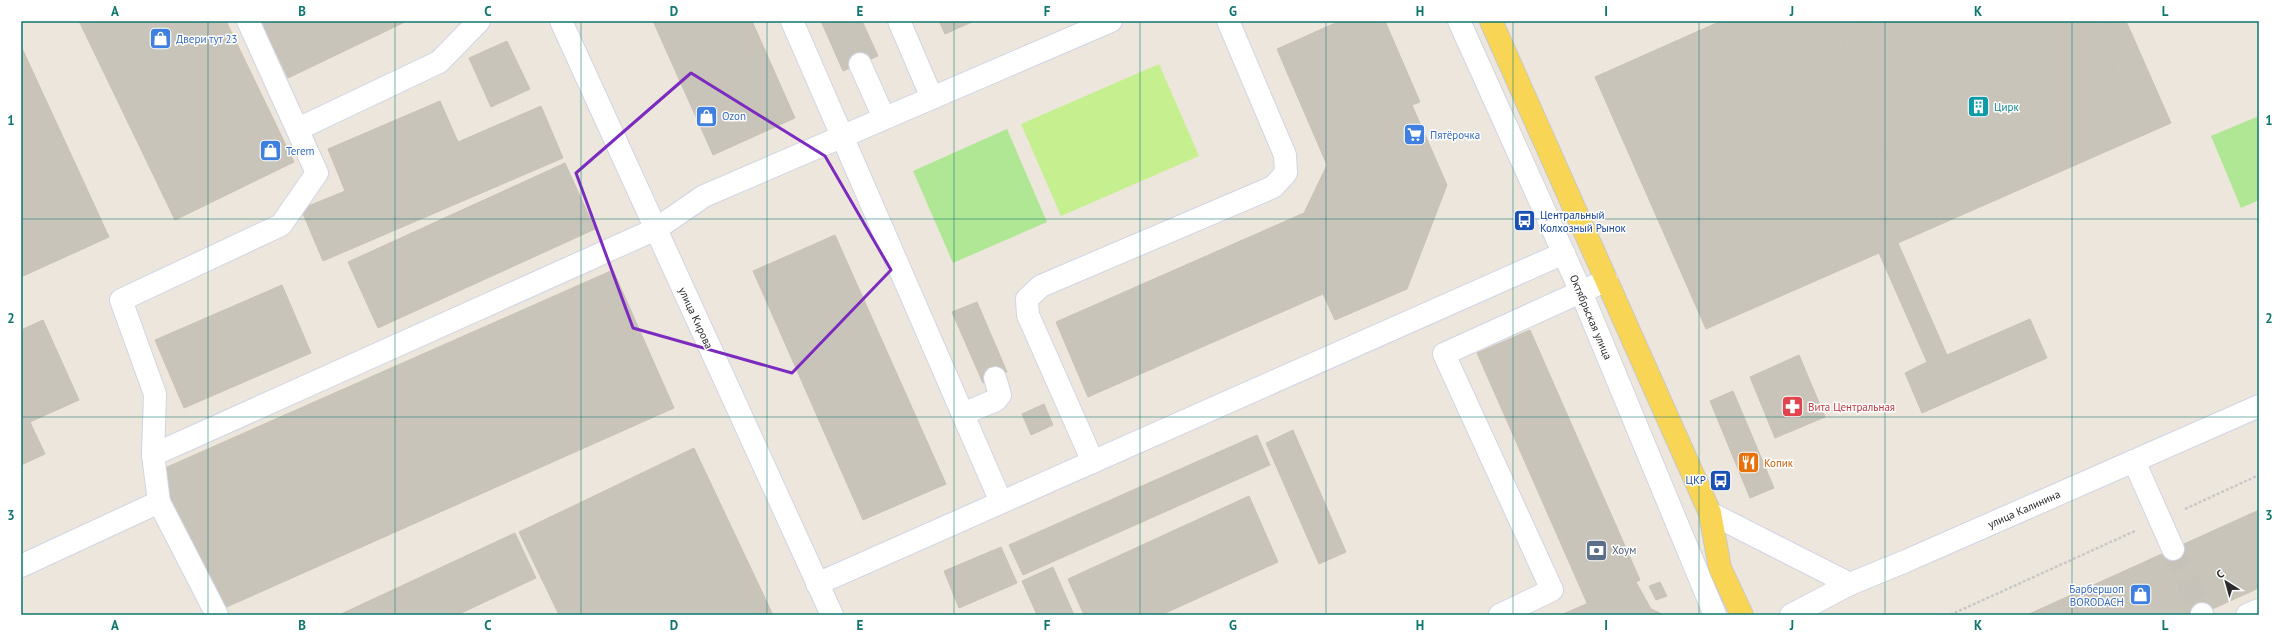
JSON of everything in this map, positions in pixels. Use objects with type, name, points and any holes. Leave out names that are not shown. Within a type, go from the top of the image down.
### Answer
[{"type":"main road","points":[[1491,21],[1710,513],[1720,568],[1742,615]]},
{"type":"street","points":[[217,615],[159,502],[153,455],[155,394],[120,300],[281,225],[317,173],[248,21]]},
{"type":"street","points":[[298,129],[439,62],[479,21]]},
{"type":"street","name":"улица Кирова","points":[[561,21],[832,615]]},
{"type":"street","points":[[792,21],[1001,502]]},
{"type":"street","points":[[899,21],[932,98]]},
{"type":"street","points":[[153,455],[656,229],[704,196],[1111,21]]},
{"type":"street","points":[[1092,462],[1028,315],[1027,299],[1040,286],[1273,187],[1286,173],[1285,155],[1228,21]]},
{"type":"street","name":"Октябрьская улица","points":[[1459,21],[1581,292],[1715,615]]},
{"type":"street","points":[[860,64],[884,118]]},
{"type":"street","points":[[817,584],[1564,253]]},
{"type":"street","points":[[1500,615],[1552,590],[1444,354],[1607,280]]},
{"type":"street","points":[[962,414],[996,400],[1000,395],[995,378]]},
{"type":"street","name":"улица Калинина","points":[[1791,615],[1850,584],[2259,406]]},
{"type":"street","points":[[2134,461],[2173,549]]},
{"type":"street","points":[[21,566],[159,502]]},
{"type":"street","points":[[1710,513],[1850,584]]},
{"type":"street","points":[[2247,615],[2259,610]]},
{"type":"path","points":[[1950,615],[2259,475]]},
{"type":"highlighted area","points":[[691,73],[825,156],[891,270],[792,373],[633,328],[576,173]]},
{"type":"green space","points":[[1159,64],[1199,156],[1061,216],[1021,124]]},
{"type":"green space","points":[[2259,116],[2259,200],[2241,208],[2211,136]]},
{"type":"green space","points":[[1007,129],[1047,222],[953,263],[913,171]]},
{"type":"building","points":[[79,21],[226,21],[294,162],[175,220]]},
{"type":"building","points":[[261,21],[407,21],[288,78]]},
{"type":"building","points":[[653,21],[752,21],[795,118],[713,155]]},
{"type":"building","points":[[821,21],[862,21],[878,56],[843,71]]},
{"type":"building","points":[[939,21],[974,21],[945,34]]},
{"type":"building","points":[[1340,21],[1385,21],[1420,102],[1412,105],[1447,185],[1407,289],[1335,320],[1323,294],[1088,397],[1056,322],[1304,213],[1327,165],[1277,49]]},
{"type":"building","points":[[1721,21],[2126,21],[2171,123],[1898,243],[1947,355],[2030,319],[2047,358],[1922,413],[1905,373],[1927,362],[1879,253],[1706,329],[1595,77]]},
{"type":"building","name":"Цирк","points":[[1848,21],[2109,21],[2114,53],[2112,77],[2106,102],[2094,126],[2078,147],[2058,165],[2035,178],[2006,188],[1981,191],[1956,190],[1932,183],[1908,171],[1887,156],[1869,136],[1855,112],[1846,86],[1842,59]]},
{"type":"building","points":[[507,41],[530,89],[491,107],[469,58]]},
{"type":"building","points":[[21,46],[109,237],[21,277]]},
{"type":"building","points":[[440,101],[458,142],[541,106],[563,158],[323,261],[301,209],[345,191],[328,149]]},
{"type":"building","points":[[565,163],[595,229],[378,328],[348,262]]},
{"type":"building","points":[[835,235],[946,484],[863,520],[753,271]]},
{"type":"building","points":[[613,270],[674,408],[220,610],[158,471]]},
{"type":"building","points":[[282,285],[311,353],[184,408],[155,340]]},
{"type":"building","points":[[977,302],[1007,372],[983,383],[952,312]]},
{"type":"building","points":[[43,320],[79,400],[30,422],[45,454],[21,465],[21,330]]},
{"type":"building","points":[[1530,330],[1640,580],[1587,603],[1477,353]]},
{"type":"building","points":[[1799,355],[1825,417],[1775,438],[1750,377]]},
{"type":"building","points":[[1733,391],[1774,488],[1750,498],[1710,401]]},
{"type":"building","points":[[1044,404],[1053,425],[1031,435],[1022,414]]},
{"type":"building","points":[[1293,430],[1346,552],[1319,564],[1266,443]]},
{"type":"building","points":[[1257,435],[1270,465],[1023,575],[1009,545]]},
{"type":"building","points":[[694,448],[773,615],[559,615],[519,532]]},
{"type":"building","points":[[1249,496],[1278,562],[1161,615],[1084,615],[1068,579]]},
{"type":"building","points":[[2259,510],[2259,588],[2199,615],[2027,615]]},
{"type":"building","points":[[515,533],[536,578],[457,615],[339,615]]},
{"type":"building","points":[[1001,547],[1017,583],[959,608],[944,571]]},
{"type":"building","points":[[1053,567],[1074,615],[1037,615],[1022,581]]},
{"type":"building","points":[[1636,582],[1651,609],[1664,615],[1561,615]]},
{"type":"building","points":[[1660,582],[1667,596],[1656,600],[1649,586]]},
{"type":"tunnel","points":[[2173,549],[2202,614]]},
{"type":"place","name":"Двери тут 23","points":[[161,39]]},
{"type":"place","name":"Цирк","points":[[1978,107]]},
{"type":"place","name":"Ozon","points":[[706,116]]},
{"type":"place","name":"Пятёрочка","points":[[1414,135]]},
{"type":"place","name":"Terem","points":[[270,151]]},
{"type":"place","name":"Центральный Колхозный Рынок","points":[[1524,221]]},
{"type":"place","name":"Вита Центральная","points":[[1792,407]]},
{"type":"place","name":"Копик","points":[[1749,463]]},
{"type":"place","name":"ЦКР","points":[[1721,480]]},
{"type":"place","name":"Хоум","points":[[1596,550]]},
{"type":"place","name":"Барбершоп BORODACH","points":[[2140,595]]}]
